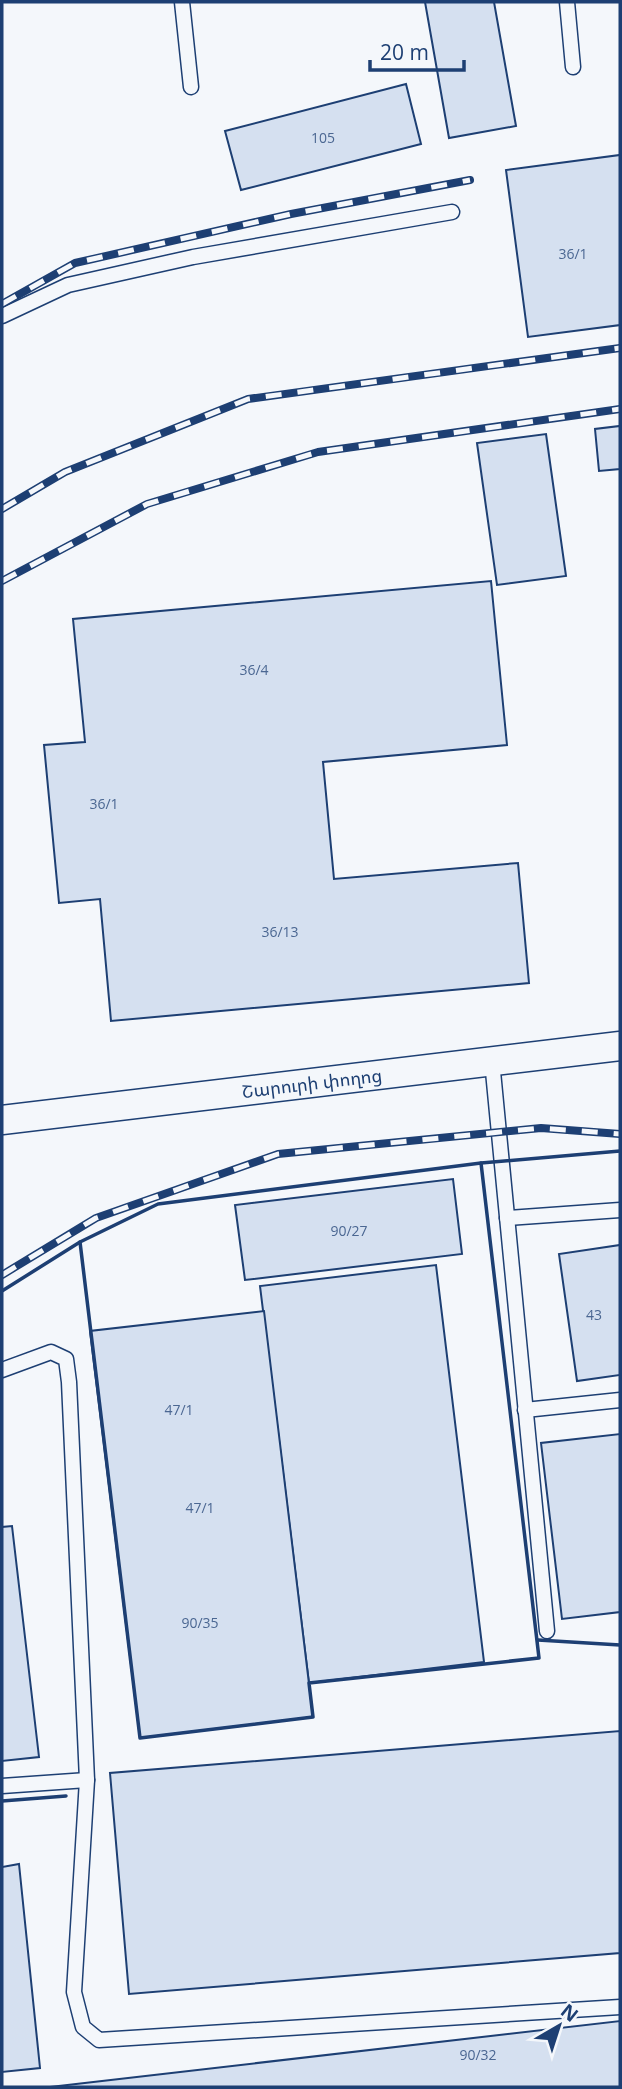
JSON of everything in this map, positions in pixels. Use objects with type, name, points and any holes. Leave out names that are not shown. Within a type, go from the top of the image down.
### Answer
[{"type":"street","name":"Շարուրի փողոց","points":[[2,1120],[620,1046]]},
{"type":"lane","points":[[182,2],[191,86]]},
{"type":"lane","points":[[567,2],[573,67]]},
{"type":"lane","points":[[2,316],[68,285],[193,257],[452,212]]},
{"type":"lane","points":[[492,1061],[547,1631]]},
{"type":"lane","points":[[507,1218],[620,1210]]},
{"type":"lane","points":[[2,1370],[51,1352],[66,1359],[69,1382],[88,1780],[74,1992],[83,2027],[99,2040],[620,2007]]},
{"type":"lane","points":[[525,1410],[620,1399]]},
{"type":"lane","points":[[2,1786],[88,1780]]},
{"type":"building","points":[[425,2],[494,2],[516,126],[449,138]]},
{"type":"building","points":[[406,84],[421,144],[241,190],[225,131]]},
{"type":"building","points":[[620,155],[620,325],[528,337],[506,170]]},
{"type":"building","points":[[620,426],[620,469],[599,471],[595,429]]},
{"type":"building","points":[[546,434],[566,576],[497,585],[477,443]]},
{"type":"building","points":[[491,581],[507,745],[323,762],[334,879],[518,863],[529,983],[111,1021],[100,899],[59,903],[44,745],[85,742],[73,619]]},
{"type":"building","points":[[453,1179],[462,1254],[245,1280],[235,1205]]},
{"type":"building","points":[[620,1245],[620,1375],[577,1381],[559,1254]]},
{"type":"building","points":[[436,1265],[484,1662],[309,1683],[260,1286]]},
{"type":"building","points":[[264,1311],[313,1717],[140,1738],[90,1331]]},
{"type":"building","points":[[620,1434],[620,1612],[562,1619],[541,1443]]},
{"type":"building","points":[[12,1526],[39,1757],[2,1761],[2,1527]]},
{"type":"building","points":[[620,1731],[620,1953],[129,1994],[110,1773]]},
{"type":"building","points":[[19,1864],[40,2068],[2,2072],[2,1867]]},
{"type":"building","points":[[620,2021],[620,2087],[50,2087]]},
{"type":"railway","points":[[2,304],[75,263],[291,214],[470,180]]},
{"type":"railway","points":[[2,509],[65,472],[248,399],[620,348]]},
{"type":"railway","points":[[2,581],[147,504],[318,452],[620,409]]},
{"type":"railway","points":[[2,1275],[96,1218],[278,1154],[541,1128],[620,1134]]},
{"type":"wall","points":[[481,1163],[620,1151]]},
{"type":"wall","points":[[481,1163],[539,1658],[309,1683],[313,1717],[140,1738],[80,1242],[158,1204],[481,1163]]},
{"type":"wall","points":[[2,1291],[80,1242]]},
{"type":"wall","points":[[538,1640],[620,1645]]},
{"type":"wall","points":[[2,1801],[66,1796]]}]
